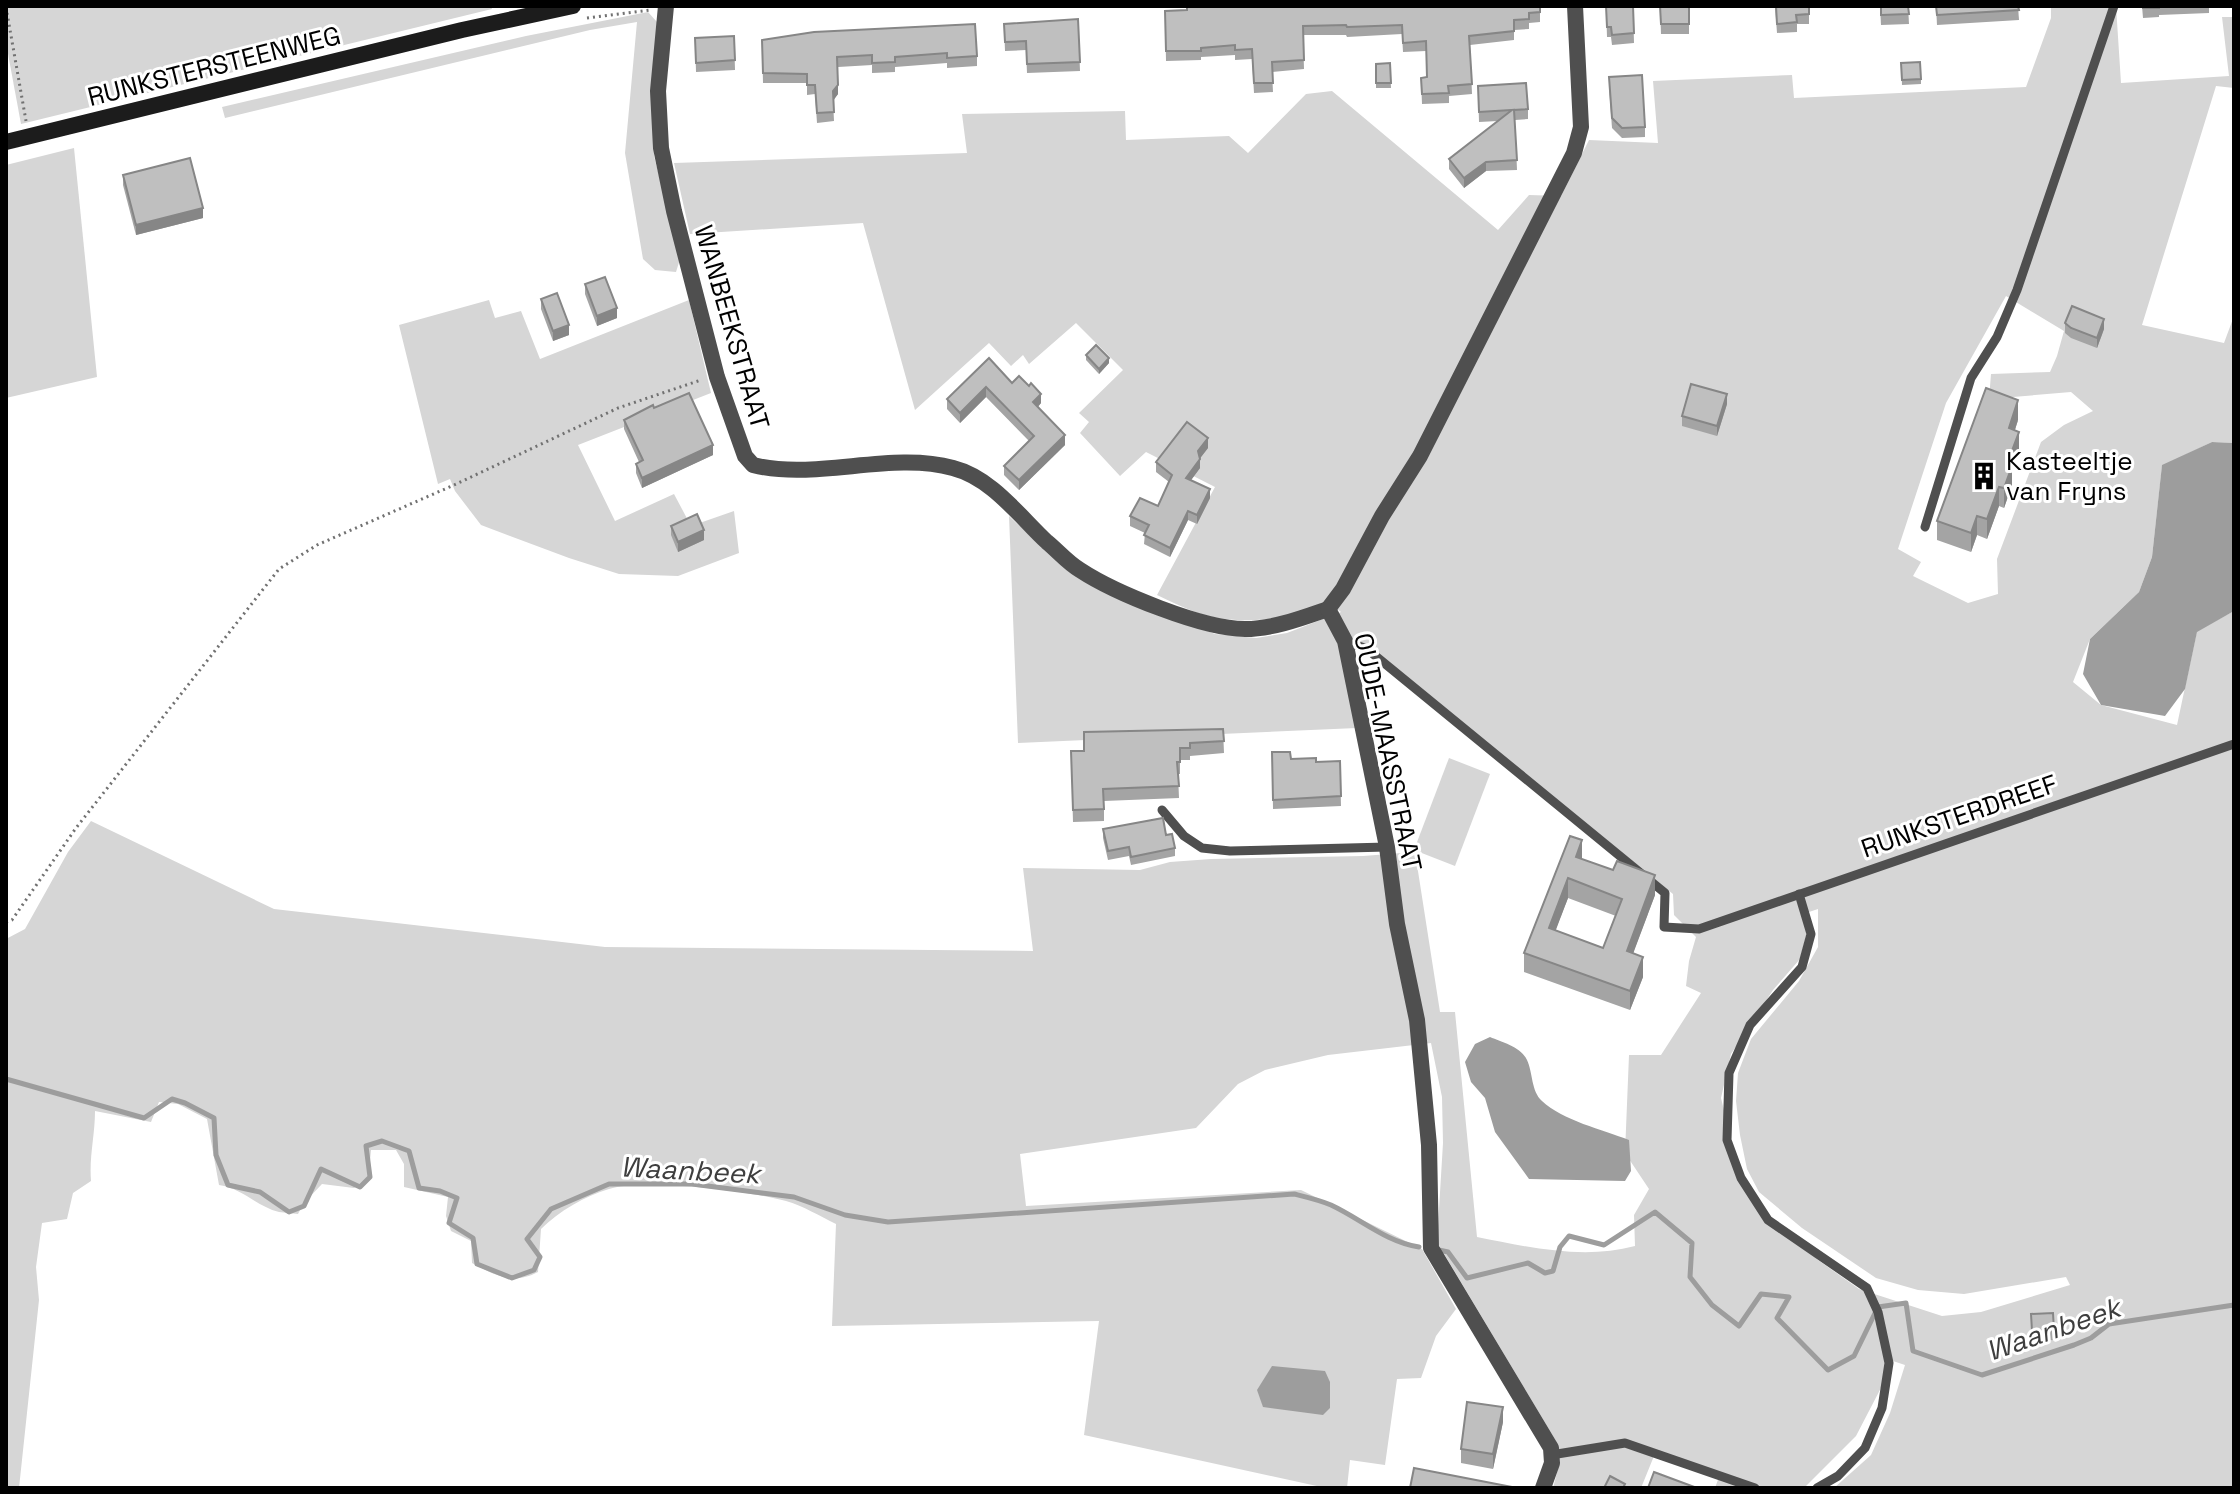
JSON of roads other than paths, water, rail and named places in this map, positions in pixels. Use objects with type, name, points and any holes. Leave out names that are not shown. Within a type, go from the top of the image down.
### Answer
[{"type":"street","name":"RUNKSTERSTEENWEG","points":[[6,142],[462,30],[573,6]]},
{"type":"street","name":"WANBEEKSTRAAT","points":[[666,6],[658,91],[661,148],[717,377],[745,456],[753,465],[799,469],[908,464],[952,467],[982,480],[1079,569],[1162,607],[1216,625],[1246,629],[1292,621],[1328,609]]},
{"type":"street","name":"OUDE-MAASSTRAAT","points":[[1551,1455],[1551,1448],[1536,1420],[1498,1363],[1431,1248],[1429,1145],[1417,1020],[1397,924],[1387,847],[1345,641],[1328,609],[1343,589],[1382,516],[1420,456],[1574,153],[1581,127],[1575,6]]},
{"type":"street","points":[[1543,1488],[1552,1463],[1551,1455]]},
{"type":"lane","points":[[1925,527],[1971,378],[1997,337],[2017,290],[2114,6]]},
{"type":"lane","name":"RUNKSTERDREEF","points":[[1345,641],[1367,649],[1665,893],[1664,927],[1699,929],[2234,744]]},
{"type":"lane","points":[[1162,810],[1184,836],[1202,848],[1230,851],[1387,847]]},
{"type":"lane","points":[[1799,894],[1811,934],[1802,967],[1750,1025],[1729,1073],[1727,1140],[1741,1178],[1768,1220],[1867,1288],[1876,1308],[1889,1363],[1882,1408],[1865,1448],[1838,1476],[1817,1488]]},
{"type":"lane","points":[[1551,1455],[1625,1443],[1755,1488]]},
{"type":"waterway","name":"Waanbeek","points":[[6,1079],[144,1118],[172,1099],[185,1103],[214,1118],[216,1155],[228,1185],[260,1192],[289,1212],[304,1206],[321,1169],[360,1187],[370,1177],[366,1146],[382,1141],[409,1151],[419,1188],[440,1191],[457,1198],[449,1223],[473,1238],[477,1264],[512,1278],[534,1270],[540,1257],[527,1239],[551,1209],[609,1184],[692,1184],[794,1197],[845,1215],[888,1222],[1294,1194],[1331,1205],[1385,1235],[1419,1247]]},
{"type":"waterway","name":"Waanbeek","points":[[1439,1250],[1448,1252],[1467,1278],[1528,1263],[1545,1273],[1553,1271],[1560,1247],[1569,1236],[1604,1245],[1655,1212],[1692,1243],[1690,1277],[1712,1305],[1739,1326],[1761,1294],[1789,1297],[1777,1318],[1828,1370],[1854,1356],[1878,1307],[1906,1303],[1913,1351],[1982,1375],[2074,1345],[2091,1338],[2109,1324],[2234,1305]]},
{"type":"place","name":"Kasteeltje van Fryns","points":[[1984,476]]}]
